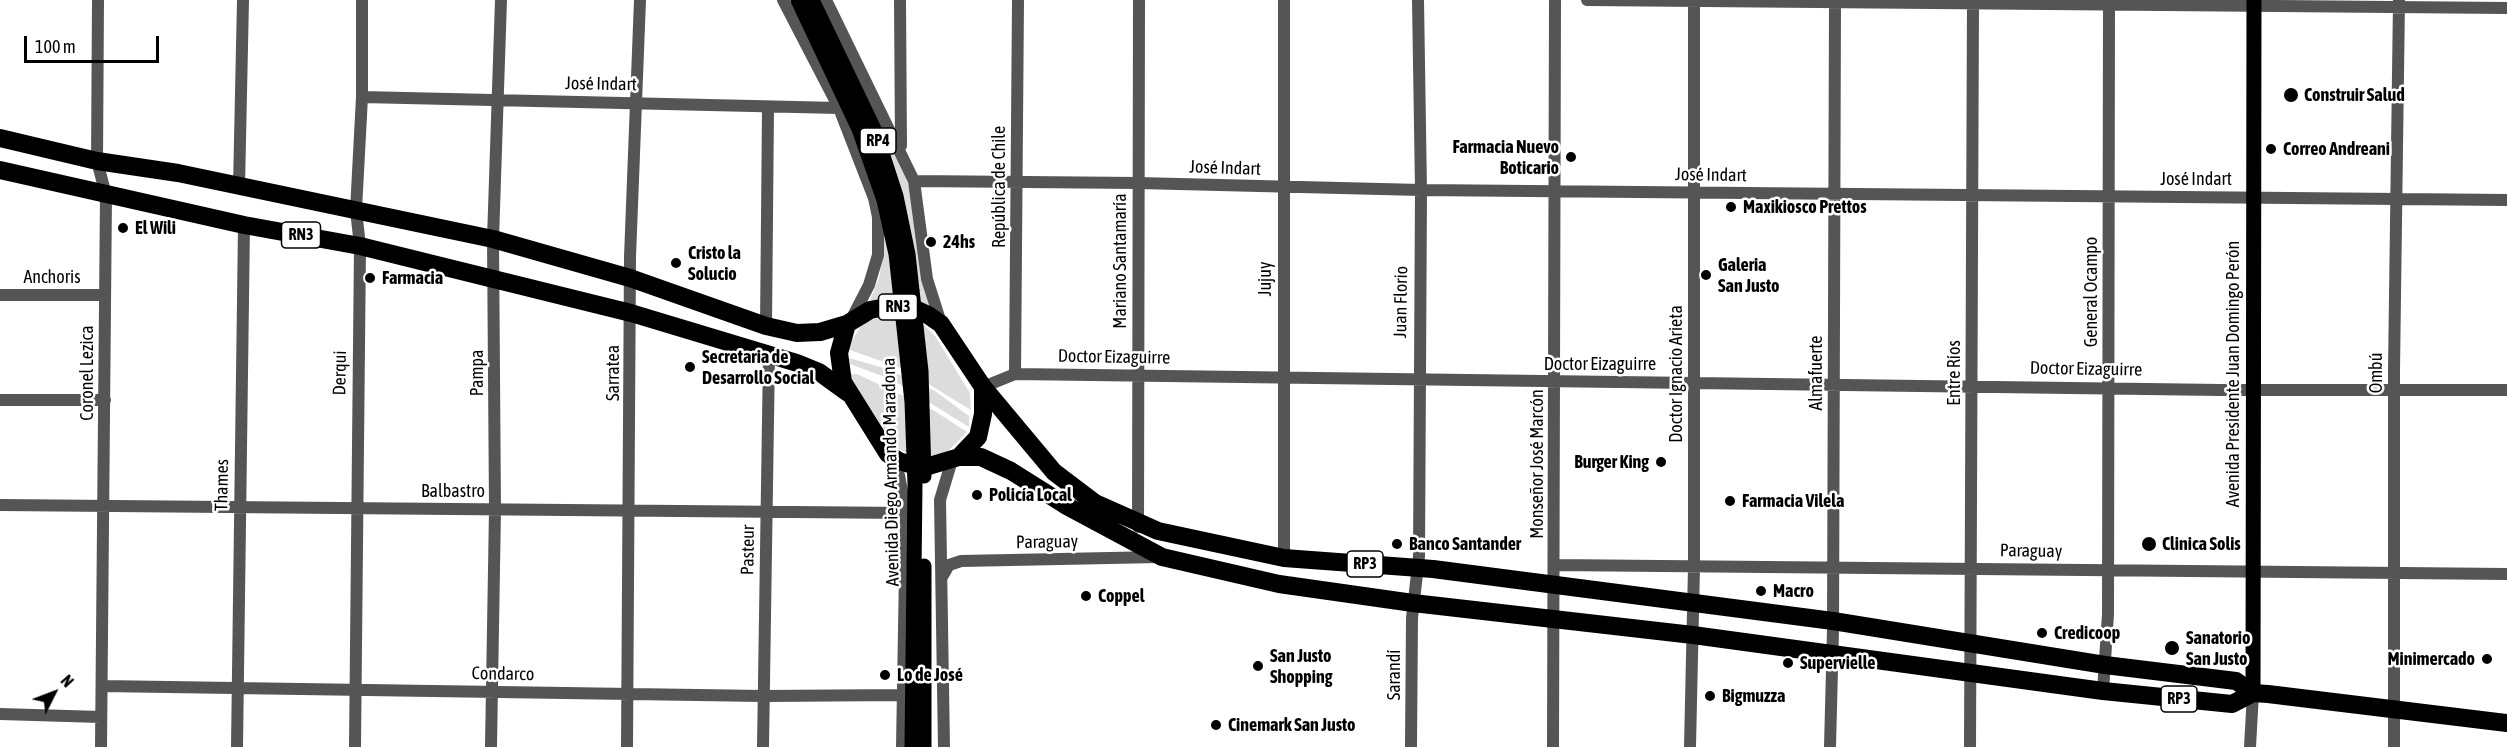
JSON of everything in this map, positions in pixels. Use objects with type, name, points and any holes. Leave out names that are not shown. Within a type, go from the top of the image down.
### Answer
[{"type":"highway","name":"RN3","points":[[0,138],[97,161],[178,173],[493,240],[630,278],[766,326],[807,333],[850,321],[870,310],[898,307],[915,309],[941,324],[983,387]]},
{"type":"highway","name":"RN3","points":[[0,170],[244,225],[360,246],[631,312],[819,372],[849,394]]},
{"type":"highway","name":"RN3","points":[[850,321],[839,352],[839,366],[849,394],[888,454]]},
{"type":"highway","points":[[888,454],[906,464],[919,467],[955,458],[978,437],[983,414],[983,387]]},
{"type":"highway","name":"RP3","points":[[983,387],[1038,455],[1069,485],[1103,507],[1175,535],[1284,558],[1418,568],[1555,587],[1693,602],[1972,642],[2105,665],[2236,681],[2253,693],[2507,723]]},
{"type":"highway","name":"RP3","points":[[955,458],[981,457],[1011,471],[1139,547],[1162,557],[1279,584],[1413,603],[1693,634],[2103,691],[2232,704],[2253,693]]},
{"type":"main road","name":"Avenida Diego Armando Maradona","points":[[798,0],[859,129],[873,164],[906,292]]},
{"type":"main road","name":"Avenida Diego Armando Maradona","points":[[812,0],[874,131],[886,163],[903,227],[912,402],[920,485],[924,747]]},
{"type":"main road","name":"Avenida Presidente Juan Domingo Perón","points":[[2253,693],[2254,3]]},
{"type":"main road","name":"Avenida Diego Armando Maradona","points":[[912,747],[920,485]]},
{"type":"street","name":"Coronel Lezica","points":[[98,0],[97,161],[106,195],[101,747]]},
{"type":"street","points":[[239,187],[243,0]]},
{"type":"street","name":"Derqui","points":[[355,747],[360,246],[356,210],[362,97],[362,0]]},
{"type":"street","name":"Pampa","points":[[491,747],[495,509],[493,240],[501,0]]},
{"type":"street","name":"Sarratea","points":[[627,747],[631,512],[630,278],[640,0]]},
{"type":"street","points":[[783,0],[857,148],[878,217],[878,255],[874,271],[850,321]]},
{"type":"street","points":[[826,0],[901,150],[914,181],[927,279],[941,324]]},
{"type":"street","points":[[900,0],[901,150]]},
{"type":"street","name":"República de Chile","points":[[1015,374],[1018,0]]},
{"type":"street","name":"Mariano Santamaría","points":[[1139,0],[1137,522],[1139,547]]},
{"type":"street","name":"Jujuy","points":[[1284,0],[1284,558]]},
{"type":"street","name":"Juan Florio","points":[[1413,603],[1418,568],[1421,190],[1418,0]]},
{"type":"street","name":"Monseñor José Marcón","points":[[1553,747],[1556,565],[1554,382],[1556,0]]},
{"type":"street","points":[[1587,0],[2399,4],[2507,8]]},
{"type":"street","name":"Doctor Ignacio Arieta","points":[[1690,747],[1695,382],[1694,1]]},
{"type":"street","name":"Almafuerte","points":[[1830,747],[1833,654],[1835,1]]},
{"type":"street","name":"Entre Ríos","points":[[1970,747],[1973,1]]},
{"type":"street","name":"General Ocampo","points":[[2103,691],[2108,570],[2109,2]]},
{"type":"street","name":"Ombú","points":[[2394,747],[2394,391],[2399,4]]},
{"type":"street","name":"José Indart","points":[[362,97],[839,108]]},
{"type":"street","points":[[766,326],[768,108]]},
{"type":"street","name":"José Indart","points":[[914,181],[1138,183],[1421,190],[2507,200]]},
{"type":"street","name":"Thames","points":[[237,747],[244,225]]},
{"type":"street","name":"Anchoris","points":[[0,295],[104,295]]},
{"type":"street","name":"Pasteur","points":[[763,747],[769,355]]},
{"type":"street","name":"Doctor Eizaguirre","points":[[983,387],[1015,374],[1418,381],[1695,382],[2394,391],[2507,390]]},
{"type":"street","points":[[0,400],[105,400]]},
{"type":"street","name":"Avenida Diego Armando Maradona","points":[[888,454],[899,475],[906,513],[902,747]]},
{"type":"street","points":[[944,747],[940,500],[955,458]]},
{"type":"street","name":"Balbastro","points":[[0,505],[105,504],[631,512],[906,513]]},
{"type":"street","name":"Paraguay","points":[[942,578],[949,565],[961,561],[1162,557]]},
{"type":"street","name":"Paraguay","points":[[1556,565],[2507,574]]},
{"type":"street","name":"Sarandí","points":[[1411,747],[1413,603]]},
{"type":"street","name":"Condarco","points":[[102,686],[763,696],[903,695]]},
{"type":"street","name":"Avenida Presidente Juan Domingo Perón","points":[[2250,747],[2253,693]]},
{"type":"street","points":[[0,714],[101,717]]},
{"type":"shaded area","points":[[788,0],[792,0],[864,147],[875,179],[884,214],[896,286],[920,289],[904,198],[893,161],[872,109],[819,0],[824,0],[899,155],[909,185],[929,306],[910,298],[874,302],[870,300],[879,278],[883,257],[881,209],[874,178],[852,124]]},
{"type":"shaded area","points":[[896,313],[923,324],[935,336],[970,393],[971,410],[904,369],[847,349],[863,322]]},
{"type":"shaded area","points":[[849,358],[887,369],[935,391],[969,416],[969,427],[893,380],[850,364]]},
{"type":"shaded area","points":[[849,374],[857,374],[933,410],[967,432],[947,452],[933,456],[907,453],[895,447],[888,439]]},
{"type":"place","name":"Construir Salud","points":[[2291,95]]},
{"type":"place","name":"Correo Andreani","points":[[2271,149]]},
{"type":"place","name":"Farmacia Nuevo Boticario","points":[[1571,157]]},
{"type":"place","name":"Maxikiosco Prettos","points":[[1731,207]]},
{"type":"place","name":"El Wili","points":[[123,228]]},
{"type":"place","name":"24hs","points":[[931,242]]},
{"type":"place","name":"Cristo la Solucio","points":[[676,263]]},
{"type":"place","name":"Galeria San Justo","points":[[1706,275]]},
{"type":"place","name":"Farmacia","points":[[370,278]]},
{"type":"place","name":"Secretaria de Desarrollo Social","points":[[690,367]]},
{"type":"place","name":"Burger King","points":[[1661,462]]},
{"type":"place","name":"Policía Local","points":[[977,495]]},
{"type":"place","name":"Farmacia Vilela","points":[[1730,501]]},
{"type":"place","name":"Banco Santander","points":[[1397,544]]},
{"type":"place","name":"Clinica Solis","points":[[2149,544]]},
{"type":"place","name":"Macro","points":[[1761,591]]},
{"type":"place","name":"Coppel","points":[[1086,596]]},
{"type":"place","name":"Credicoop","points":[[2042,633]]},
{"type":"place","name":"Sanatorio San Justo","points":[[2172,648]]},
{"type":"place","name":"Minimercado","points":[[2487,659]]},
{"type":"place","name":"Supervielle","points":[[1788,663]]},
{"type":"place","name":"San Justo Shopping","points":[[1258,666]]},
{"type":"place","name":"Lo de José","points":[[885,675]]},
{"type":"place","name":"Bigmuzza","points":[[1710,696]]},
{"type":"place","name":"Cinemark San Justo","points":[[1216,725]]}]
